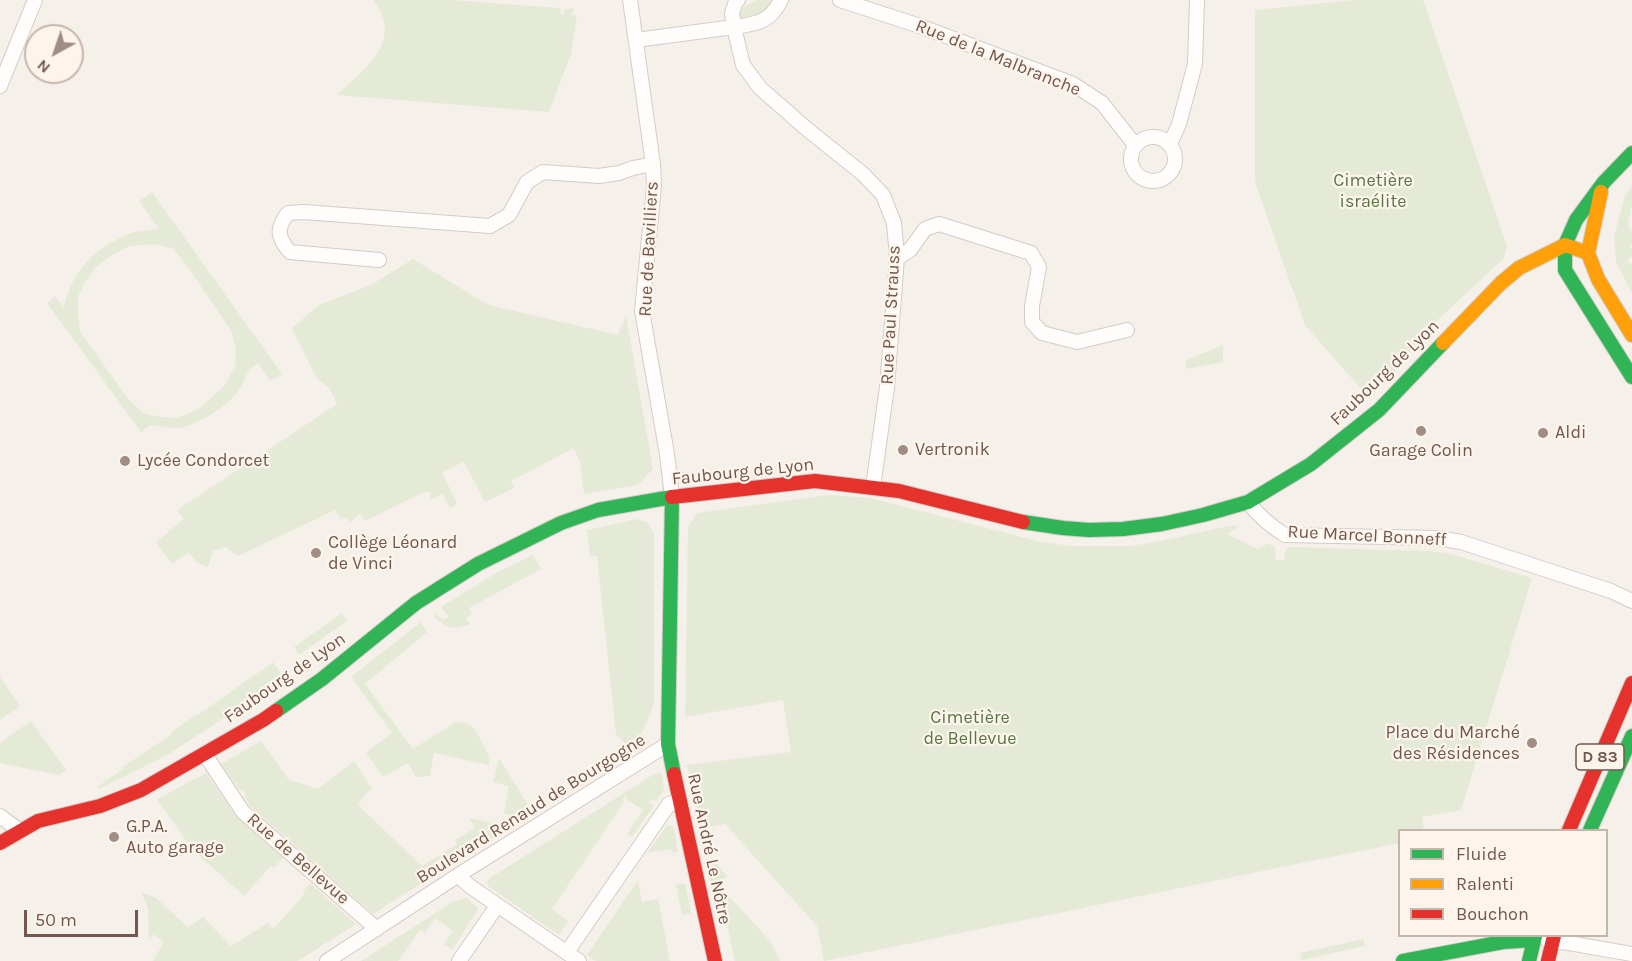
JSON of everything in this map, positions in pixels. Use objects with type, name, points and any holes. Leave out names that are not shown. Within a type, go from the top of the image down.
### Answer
[{"type":"street","points":[[0,86],[35,0]]},
{"type":"street","name":"Rue de Bavilliers","points":[[630,0],[653,164],[654,186],[642,310],[668,454],[672,497]]},
{"type":"street","points":[[734,27],[732,14],[738,0]]},
{"type":"street","points":[[636,40],[756,24],[775,13],[781,0]]},
{"type":"street","name":"Rue de la Malbranche","points":[[840,0],[917,25],[1073,84],[1102,103],[1135,145]]},
{"type":"street","points":[[1170,144],[1179,124],[1195,64],[1197,0]]},
{"type":"street","name":"Rue Paul Strauss","points":[[734,27],[743,64],[759,88],[864,174],[883,195],[894,223],[897,258],[887,387],[873,487]]},
{"type":"street","points":[[1147,137],[1159,137],[1170,144],[1175,155],[1173,170],[1164,179],[1153,182],[1143,180],[1133,171],[1130,157],[1135,145],[1147,137]]},
{"type":"street","points":[[1632,153],[1605,182],[1576,220],[1565,245],[1565,270],[1632,377]]},
{"type":"street","points":[[379,260],[290,252],[279,233],[280,224],[288,213],[304,212],[490,226],[508,215],[527,182],[543,172],[599,176],[653,164]]},
{"type":"street","points":[[1605,182],[1587,253],[1598,279],[1632,335]]},
{"type":"street","points":[[897,258],[910,250],[926,229],[939,224],[1031,253],[1040,267],[1032,306],[1032,322],[1042,333],[1077,342],[1127,330]]},
{"type":"street","points":[[1565,245],[1587,253]]},
{"type":"street","name":"Faubourg de Lyon","points":[[0,843],[38,821],[100,806],[141,790],[206,754],[263,720],[322,679],[416,603],[478,564],[561,523],[598,510],[672,497],[815,481],[899,491],[1024,522],[1089,530],[1162,524],[1248,502],[1311,464],[1379,410],[1501,283],[1522,267],[1565,245]]},
{"type":"street","points":[[1522,267],[1565,270],[1587,253]]},
{"type":"street","name":"Boulevard Renaud de Bourgogne","points":[[327,961],[460,874],[668,744],[672,497]]},
{"type":"street","name":"Rue Marcel Bonneff","points":[[1248,502],[1261,518],[1285,534],[1437,538],[1461,542],[1611,591],[1632,601]]},
{"type":"street","name":"D 83","points":[[1570,829],[1632,683]]},
{"type":"street","name":"D 83","points":[[1591,829],[1632,736]]},
{"type":"street","name":"Rue André Le Nôtre","points":[[668,744],[715,961]]},
{"type":"street","name":"Rue de Bellevue","points":[[206,754],[243,812],[377,929]]},
{"type":"street","points":[[567,952],[669,804],[680,802]]},
{"type":"street","points":[[0,816],[20,831]]},
{"type":"street","points":[[460,874],[464,881],[497,906],[579,961]]},
{"type":"street","points":[[459,961],[497,906]]},
{"type":"street","points":[[1529,961],[1534,938]]},
{"type":"street","points":[[1403,961],[1534,938],[1553,938],[1632,954]]},
{"type":"street","points":[[1548,961],[1553,938]]},
{"type":"green space","points":[[373,0],[451,0],[560,8],[561,14],[564,15],[565,9],[574,8],[572,15],[577,15],[571,54],[549,112],[337,95],[370,64],[383,41],[385,28],[382,14]]},
{"type":"green space","points":[[757,0],[772,0],[773,2],[762,13],[751,19],[740,18],[739,13],[744,7]]},
{"type":"green space","name":"Cimetière israélite","points":[[1354,0],[1423,0],[1507,246],[1504,258],[1426,331],[1388,380],[1369,398],[1305,325],[1255,182],[1255,10]]},
{"type":"green space","points":[[1632,186],[1628,224],[1632,232],[1630,246],[1632,257],[1629,257],[1628,263],[1632,264],[1632,293],[1616,262],[1614,237],[1625,196]]},
{"type":"green space","points":[[152,192],[282,374],[270,381],[258,363],[248,373],[235,396],[212,414],[179,428],[150,425],[141,432],[47,303],[55,296],[64,307],[71,285],[90,258],[98,251],[133,233],[159,229],[139,201]],"holes":[[[154,244],[172,248],[183,260],[232,332],[236,351],[235,366],[225,385],[200,408],[174,418],[144,413],[129,400],[80,332],[78,314],[78,297],[84,283],[96,267],[110,256],[130,246]]]},
{"type":"green space","points":[[413,259],[488,305],[618,335],[626,316],[653,469],[638,485],[584,494],[580,462],[574,448],[511,481],[514,488],[485,502],[464,462],[442,472],[457,504],[450,508],[443,494],[430,500],[430,491],[424,492],[365,521],[360,514],[350,522],[346,517],[341,519],[335,510],[238,556],[225,547],[213,551],[208,567],[198,563],[188,553],[172,564],[156,542],[184,519],[177,510],[337,404],[330,389],[316,377],[292,328],[319,305],[371,285]]},
{"type":"green space","points":[[1223,345],[1223,362],[1187,369],[1185,361]]},
{"type":"green space","name":"Cimetière de Bellevue","points":[[828,495],[870,498],[1041,542],[1072,546],[1131,546],[1229,526],[1240,526],[1227,534],[1257,549],[1269,543],[1275,548],[1276,560],[1284,560],[1286,549],[1291,547],[1429,551],[1451,554],[1532,578],[1461,810],[1422,817],[1424,829],[1398,829],[1398,843],[824,961],[817,926],[725,824],[701,829],[687,765],[791,752],[783,700],[685,717],[688,527],[697,513]]},
{"type":"green space","points":[[637,519],[647,522],[654,533],[654,703],[631,750],[616,734],[597,556],[590,556],[587,530]]},
{"type":"green space","points":[[533,555],[541,569],[469,608],[472,614],[466,618],[470,624],[451,627],[434,617],[436,614],[443,620],[449,617],[441,607],[496,573]]},
{"type":"green space","points":[[342,613],[347,621],[299,655],[294,647]]},
{"type":"green space","points":[[421,622],[427,632],[365,684],[413,749],[456,722],[466,723],[475,729],[489,757],[489,765],[434,753],[430,776],[416,777],[408,763],[383,777],[366,752],[392,733],[351,677]]},
{"type":"green space","points":[[273,662],[283,676],[231,713],[169,754],[99,789],[97,787],[197,714]]},
{"type":"green space","points":[[0,677],[20,706],[0,720]]},
{"type":"green space","points":[[31,721],[66,770],[59,775],[0,763],[0,743]]},
{"type":"green space","points":[[261,741],[289,780],[318,789],[354,761],[372,788],[358,805],[422,866],[457,844],[455,840],[475,828],[469,818],[489,822],[498,827],[499,834],[373,914],[250,806],[243,790],[239,789],[221,764]]},
{"type":"green space","points":[[499,758],[533,813],[525,819],[504,813],[509,786],[493,782]]},
{"type":"green space","points":[[206,773],[235,815],[283,858],[274,868],[271,866],[244,896],[192,849],[157,799]]},
{"type":"green space","points":[[660,773],[664,789],[656,801],[651,799],[649,802],[654,806],[632,837],[627,834],[643,810],[625,796],[622,800],[624,802],[552,909],[568,921],[559,935],[488,886],[487,881],[490,878],[654,774]]},
{"type":"green space","points":[[667,825],[674,828],[678,852],[672,853],[671,849],[647,853]]},
{"type":"green space","points":[[712,859],[717,860],[718,865],[727,876],[718,884],[771,942],[780,961],[735,961],[723,904],[712,891],[706,864]]},
{"type":"green space","points":[[638,880],[642,902],[658,899],[670,961],[596,961],[587,955]]},
{"type":"green space","points":[[310,883],[356,924],[298,961],[153,961],[164,943],[154,934],[149,940],[148,909],[141,892],[156,898],[188,927],[203,917],[231,946],[268,923],[273,929],[304,895],[303,892]]},
{"type":"green space","points":[[685,883],[691,913],[682,915],[676,885]]},
{"type":"green space","points":[[466,898],[477,907],[477,911],[452,950],[444,944],[453,931],[435,918],[425,933],[420,930],[398,961],[361,961],[454,901]]},
{"type":"green space","points":[[1364,939],[1365,946],[1302,960],[1300,953]]},
{"type":"traffic: fast","points":[[1632,153],[1604,182],[1576,220],[1565,245],[1565,270],[1632,377]]},
{"type":"traffic: fast","points":[[1023,522],[1089,530],[1123,529],[1162,524],[1248,502],[1311,464],[1379,410],[1443,343]]},
{"type":"traffic: fast","points":[[672,497],[668,744],[674,774]]},
{"type":"traffic: fast","points":[[276,711],[322,679],[416,603],[478,564],[561,523],[598,510],[672,497]]},
{"type":"traffic: fast","points":[[1590,829],[1632,736]]},
{"type":"traffic: fast","points":[[1529,961],[1535,937]]},
{"type":"traffic: fast","points":[[1403,961],[1503,942],[1534,940]]},
{"type":"traffic: slow","points":[[1601,192],[1588,253],[1598,279],[1632,335]]},
{"type":"traffic: slow","points":[[1443,343],[1501,283],[1519,268],[1565,245],[1588,253]]},
{"type":"traffic: jam","points":[[672,497],[815,481],[899,491],[1023,522]]},
{"type":"traffic: jam","points":[[1569,829],[1632,683]]},
{"type":"traffic: jam","points":[[0,843],[38,821],[100,806],[141,790],[276,711]]},
{"type":"traffic: jam","points":[[674,774],[715,961]]},
{"type":"traffic: jam","points":[[1548,961],[1554,937]]},
{"type":"place","name":"Garage Colin","points":[[1421,431]]},
{"type":"place","name":"Aldi","points":[[1543,433]]},
{"type":"place","name":"Vertronik","points":[[903,450]]},
{"type":"place","name":"Lycée Condorcet","points":[[125,461]]},
{"type":"place","name":"Collège Léonard de Vinci","points":[[316,553]]},
{"type":"place","name":"Place du Marché des Résidences","points":[[1532,743]]},
{"type":"place","name":"G.P.A. Auto garage","points":[[114,837]]}]
